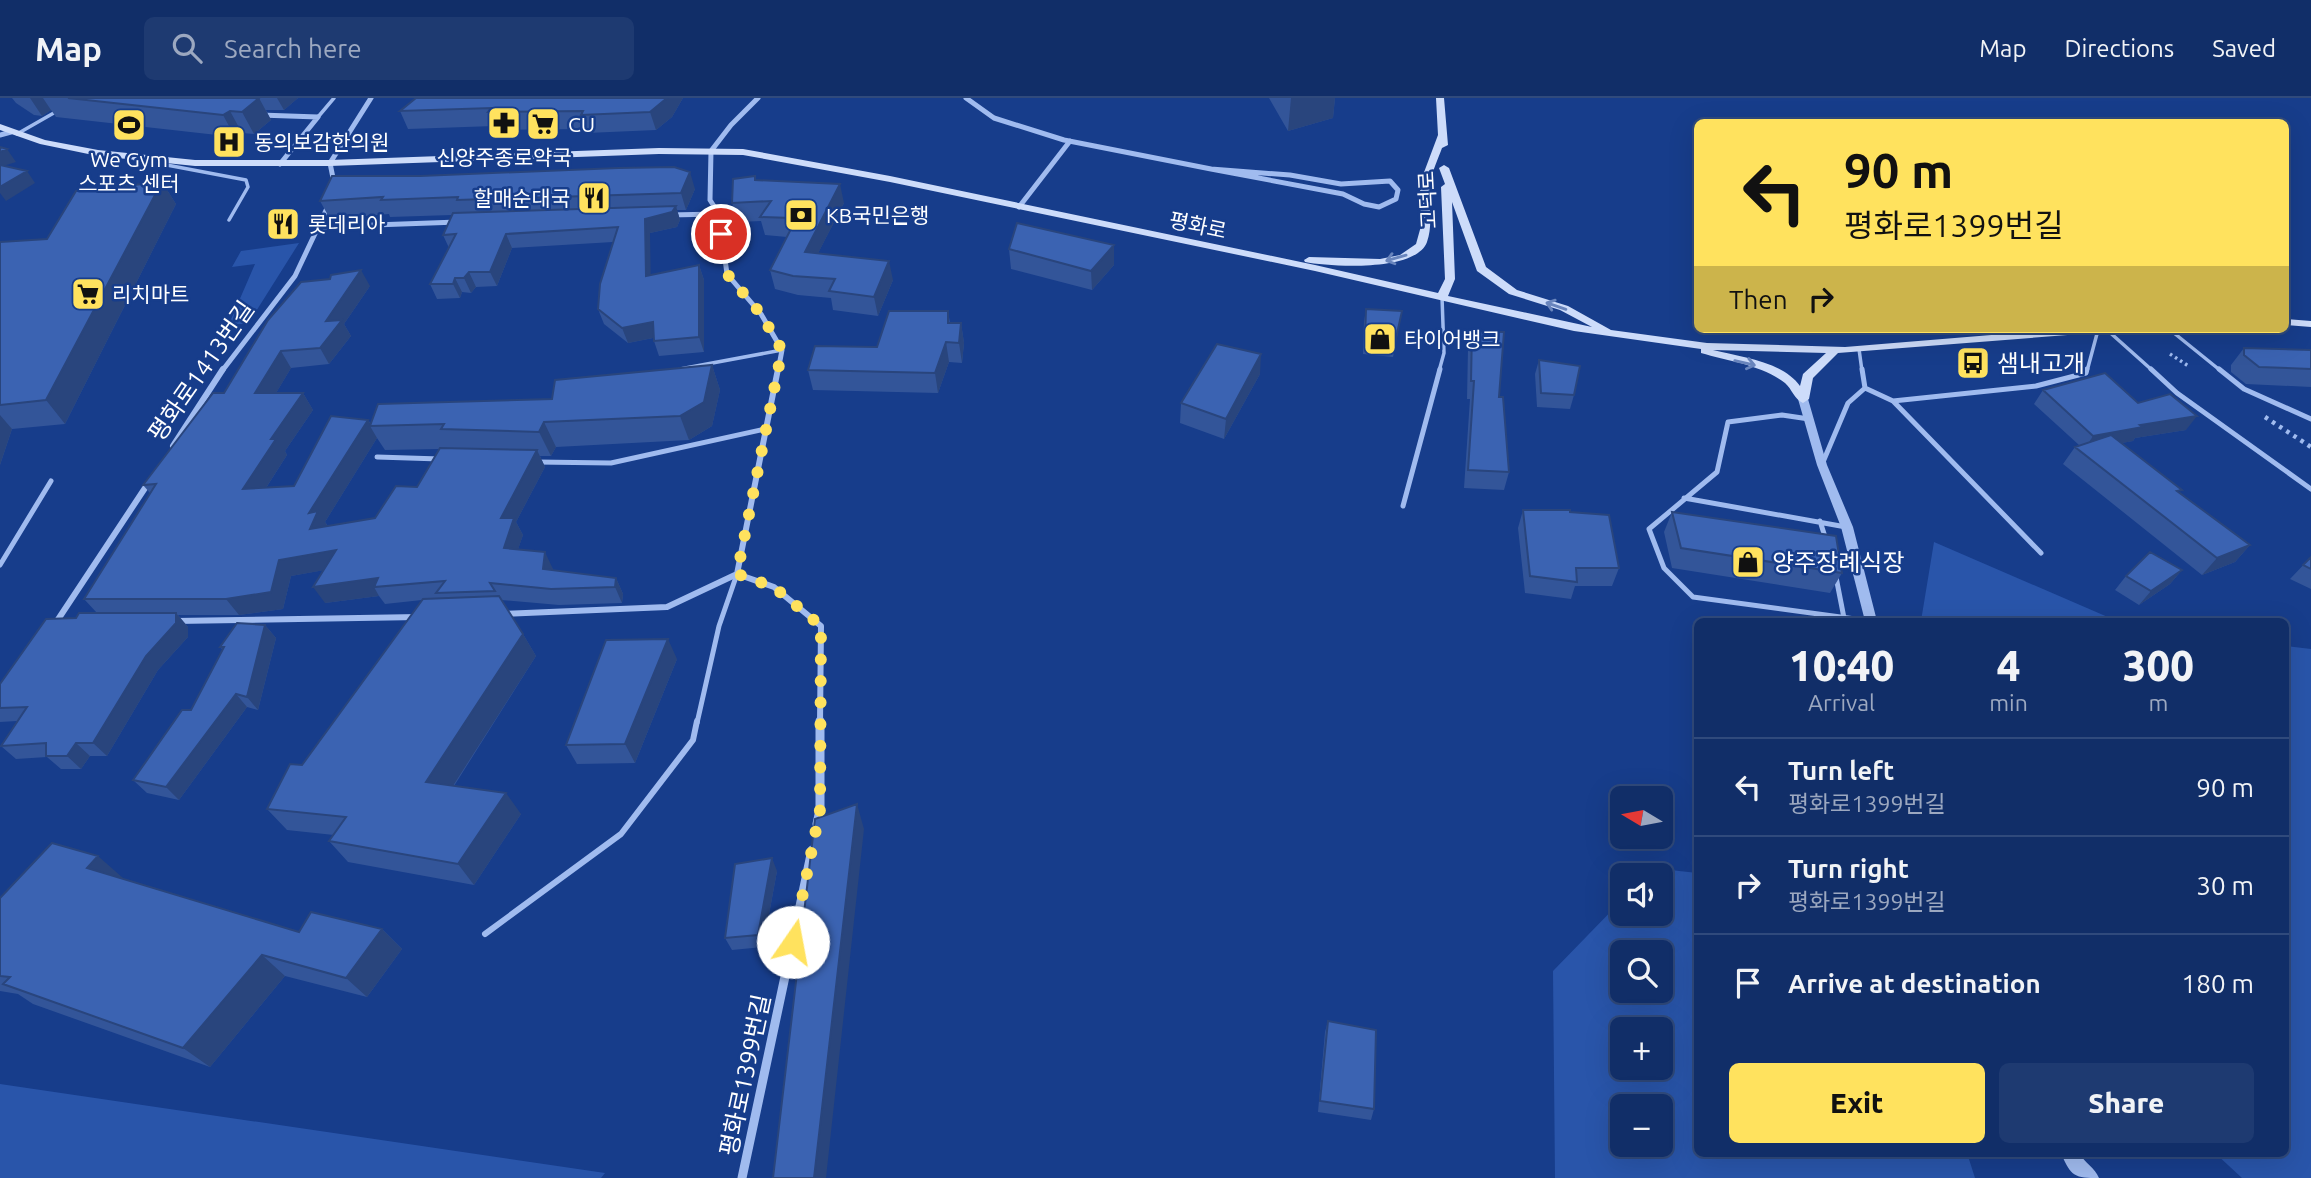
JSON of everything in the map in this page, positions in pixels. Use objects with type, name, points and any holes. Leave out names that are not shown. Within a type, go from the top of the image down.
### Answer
[{"type":"main road","name":"고덕로","points":[[1440,98],[1450,279],[1442,297]]},
{"type":"main road","name":"평화로","points":[[0,127],[9,134],[98,153],[195,163],[330,163],[743,152],[808,163],[1278,261],[1574,328],[1617,335],[1760,349],[1834,351],[2060,333]]},
{"type":"main road","points":[[1278,261],[1380,262],[1402,258],[1421,245],[1426,226],[1425,183],[1442,136]]},
{"type":"main road","points":[[1444,168],[1481,269],[1513,292],[1564,308],[1617,335]]},
{"type":"main road","points":[[2289,323],[2311,324]]},
{"type":"main road","points":[[1680,343],[1767,368],[1790,382],[1803,399]]},
{"type":"main road","points":[[1803,399],[1807,377],[1834,351]]},
{"type":"street","points":[[336,191],[330,163],[371,98]]},
{"type":"street","points":[[488,615],[667,607],[737,574],[782,350],[761,314],[727,274],[719,214],[710,200],[711,151],[758,98]]},
{"type":"street","points":[[966,98],[994,118],[1070,141],[1209,169],[1333,192],[1364,204],[1379,207],[1396,199],[1398,190],[1390,181],[1341,184],[1290,174],[1209,169]]},
{"type":"street","points":[[254,114],[318,117]]},
{"type":"street","points":[[280,164],[318,117]]},
{"type":"street","points":[[1019,207],[1070,141]]},
{"type":"street","name":"평화로1413번길","points":[[168,454],[228,362],[295,276],[330,203]]},
{"type":"street","points":[[663,215],[719,214]]},
{"type":"street","points":[[318,227],[470,222]]},
{"type":"street","points":[[1803,399],[1822,465],[1847,527],[1869,618]]},
{"type":"street","name":"평화로1413번길","points":[[49,632],[153,477]]},
{"type":"street","name":"평화로1399번길","points":[[737,574],[774,587],[821,626],[820,810],[742,1178]]},
{"type":"street","points":[[165,621],[434,617]]},
{"type":"street","points":[[58,621],[71,621]]},
{"type":"street","points":[[2071,1157],[2079,1170],[2091,1178]]},
{"type":"lane","points":[[318,117],[334,98]]},
{"type":"lane","points":[[9,134],[35,126],[66,105]]},
{"type":"lane","points":[[98,153],[246,180],[248,187],[229,220]]},
{"type":"lane","points":[[1403,506],[1444,354],[1442,297]]},
{"type":"lane","points":[[1893,401],[2036,386],[2086,373],[2097,333]]},
{"type":"lane","points":[[2110,333],[2177,393],[2311,489]]},
{"type":"lane","points":[[2174,333],[2244,389],[2311,419]]},
{"type":"lane","points":[[1859,349],[1865,388]]},
{"type":"lane","points":[[679,369],[782,350]]},
{"type":"lane","points":[[1865,388],[1893,401],[2041,554]]},
{"type":"lane","points":[[1822,465],[1848,403],[1865,388]]},
{"type":"lane","points":[[1809,419],[1782,415],[1728,422],[1717,472],[1649,529],[1664,568],[1693,597],[1844,618],[1835,572]]},
{"type":"lane","points":[[528,461],[611,463],[765,429]]},
{"type":"lane","points":[[377,457],[446,459]]},
{"type":"lane","points":[[0,565],[51,481]]},
{"type":"lane","points":[[1684,498],[1847,527]]},
{"type":"lane","points":[[1820,521],[1829,547]]},
{"type":"lane","points":[[485,934],[621,835],[693,740],[719,626],[737,574]]},
{"type":"shaded area","points":[[299,243],[248,324],[229,324],[255,264],[232,267],[241,251]]},
{"type":"shaded area","points":[[1934,542],[2110,618],[1921,618]]},
{"type":"shaded area","points":[[2289,646],[2311,649],[2311,1178],[2242,1178],[2219,1157],[2289,1157]]},
{"type":"shaded area","points":[[1673,870],[1694,873],[1694,1157],[1968,1157],[1975,1178],[1555,1178],[1553,971],[1610,912],[1610,926],[1673,926]]},
{"type":"shaded area","points":[[0,1084],[605,1173],[601,1178],[0,1178]]},
{"type":"building","points":[[68,98],[259,98],[242,112],[230,111],[223,115]]},
{"type":"building","points":[[416,98],[667,98],[650,112],[581,115],[583,111],[488,112],[491,108],[400,111]]},
{"type":"building","points":[[0,165],[27,171],[0,187]]},
{"type":"building","points":[[674,167],[690,172],[681,193],[457,200],[458,197],[381,200],[383,197],[320,201],[332,176],[420,176]]},
{"type":"building","points":[[755,176],[755,180],[840,184],[805,252],[889,261],[874,297],[829,291],[835,279],[793,276],[770,270],[794,223],[787,223],[791,218],[760,217],[771,201],[732,203],[733,179]]},
{"type":"building","points":[[162,182],[46,400],[0,405],[0,242],[47,239],[76,191]]},
{"type":"building","points":[[676,206],[672,212],[645,219],[646,276],[699,265],[699,337],[654,341],[653,322],[622,328],[598,309],[600,284],[618,227],[506,234],[490,272],[469,272],[464,278],[455,278],[453,284],[430,284],[456,234],[443,235],[453,213]]},
{"type":"building","points":[[1017,223],[1114,245],[1091,271],[1009,249]]},
{"type":"building","points":[[361,270],[326,321],[342,320],[320,348],[281,351],[255,393],[303,393],[271,439],[276,439],[243,489],[294,486],[331,416],[368,420],[309,513],[318,511],[310,529],[375,518],[396,486],[417,487],[440,448],[537,450],[501,518],[514,518],[504,548],[545,552],[543,569],[616,578],[615,587],[551,589],[490,583],[495,591],[436,593],[445,581],[374,587],[378,578],[313,587],[336,550],[279,560],[271,592],[226,599],[84,599],[156,484],[143,485],[213,393],[224,393],[268,320],[301,282],[330,279],[331,275]]},
{"type":"building","points":[[1366,309],[1402,311],[1395,343],[1365,340]]},
{"type":"building","points":[[889,311],[948,311],[948,323],[961,323],[959,343],[946,342],[935,373],[808,370],[815,346],[877,347]]},
{"type":"building","points":[[1472,331],[1504,332],[1499,397],[1503,397],[1509,472],[1468,470],[1474,381],[1471,381]]},
{"type":"building","points":[[1217,344],[1261,354],[1226,419],[1181,403]]},
{"type":"building","points":[[2244,348],[2311,350],[2311,369],[2259,367],[2244,355]]},
{"type":"building","points":[[1539,360],[1580,366],[1574,395],[1541,393]]},
{"type":"building","points":[[712,365],[704,402],[680,416],[544,422],[539,432],[441,429],[444,424],[370,426],[378,404],[552,399],[555,380]]},
{"type":"building","points":[[2105,373],[2138,403],[2170,394],[2197,416],[2093,436],[2043,390]]},
{"type":"building","points":[[2111,435],[2182,490],[2177,491],[2250,545],[2217,558],[2075,447]]},
{"type":"building","points":[[1523,510],[1570,510],[1609,515],[1619,568],[1576,568],[1577,582],[1530,576]]},
{"type":"building","points":[[1672,512],[1836,536],[1842,573],[1681,548]]},
{"type":"building","points":[[2150,552],[2182,570],[2151,591],[2126,576]]},
{"type":"building","points":[[2311,557],[2311,569],[2303,565]]},
{"type":"building","points":[[499,596],[523,634],[426,782],[506,793],[458,864],[329,841],[346,817],[267,809],[290,764],[302,765],[423,599]]},
{"type":"building","points":[[79,613],[176,613],[176,623],[146,656],[93,743],[76,743],[67,756],[46,756],[46,743],[1,746],[27,707],[0,708],[0,684],[46,619],[76,618]]},
{"type":"building","points":[[237,623],[265,625],[247,697],[236,694],[166,787],[133,780],[182,710],[191,710],[224,647],[220,647]]},
{"type":"building","points":[[668,639],[625,744],[566,745],[606,640]]},
{"type":"building","points":[[857,804],[814,1178],[773,1178],[815,819]]},
{"type":"building","points":[[52,843],[98,856],[87,868],[299,932],[311,912],[382,929],[346,978],[262,955],[183,1048],[3,984],[10,977],[0,976],[0,898]]},
{"type":"building","points":[[772,858],[758,935],[725,938],[735,864]]},
{"type":"building","points":[[1328,1021],[1376,1030],[1374,1109],[1320,1101]]},
{"type":"place","name":"신양주종로약국","points":[[504,123]]},
{"type":"place","name":"CU","points":[[543,124]]},
{"type":"place","name":"We Gym 스포츠 센터","points":[[129,125]]},
{"type":"place","name":"동의보감한의원","points":[[229,142]]},
{"type":"place","name":"할매순대국","points":[[594,198]]},
{"type":"place","name":"KB국민은행","points":[[801,215]]},
{"type":"place","name":"롯데리아","points":[[283,224]]},
{"type":"place","name":"리치마트","points":[[88,294]]},
{"type":"place","name":"타이어뱅크","points":[[1380,339]]},
{"type":"place","name":"샘내고개","points":[[1973,363]]},
{"type":"place","name":"양주장례식장","points":[[1748,562]]},
{"type":"route","points":[[721,234],[727,274],[761,314],[782,350],[737,574],[774,587],[821,626],[820,810],[793,942]]}]
